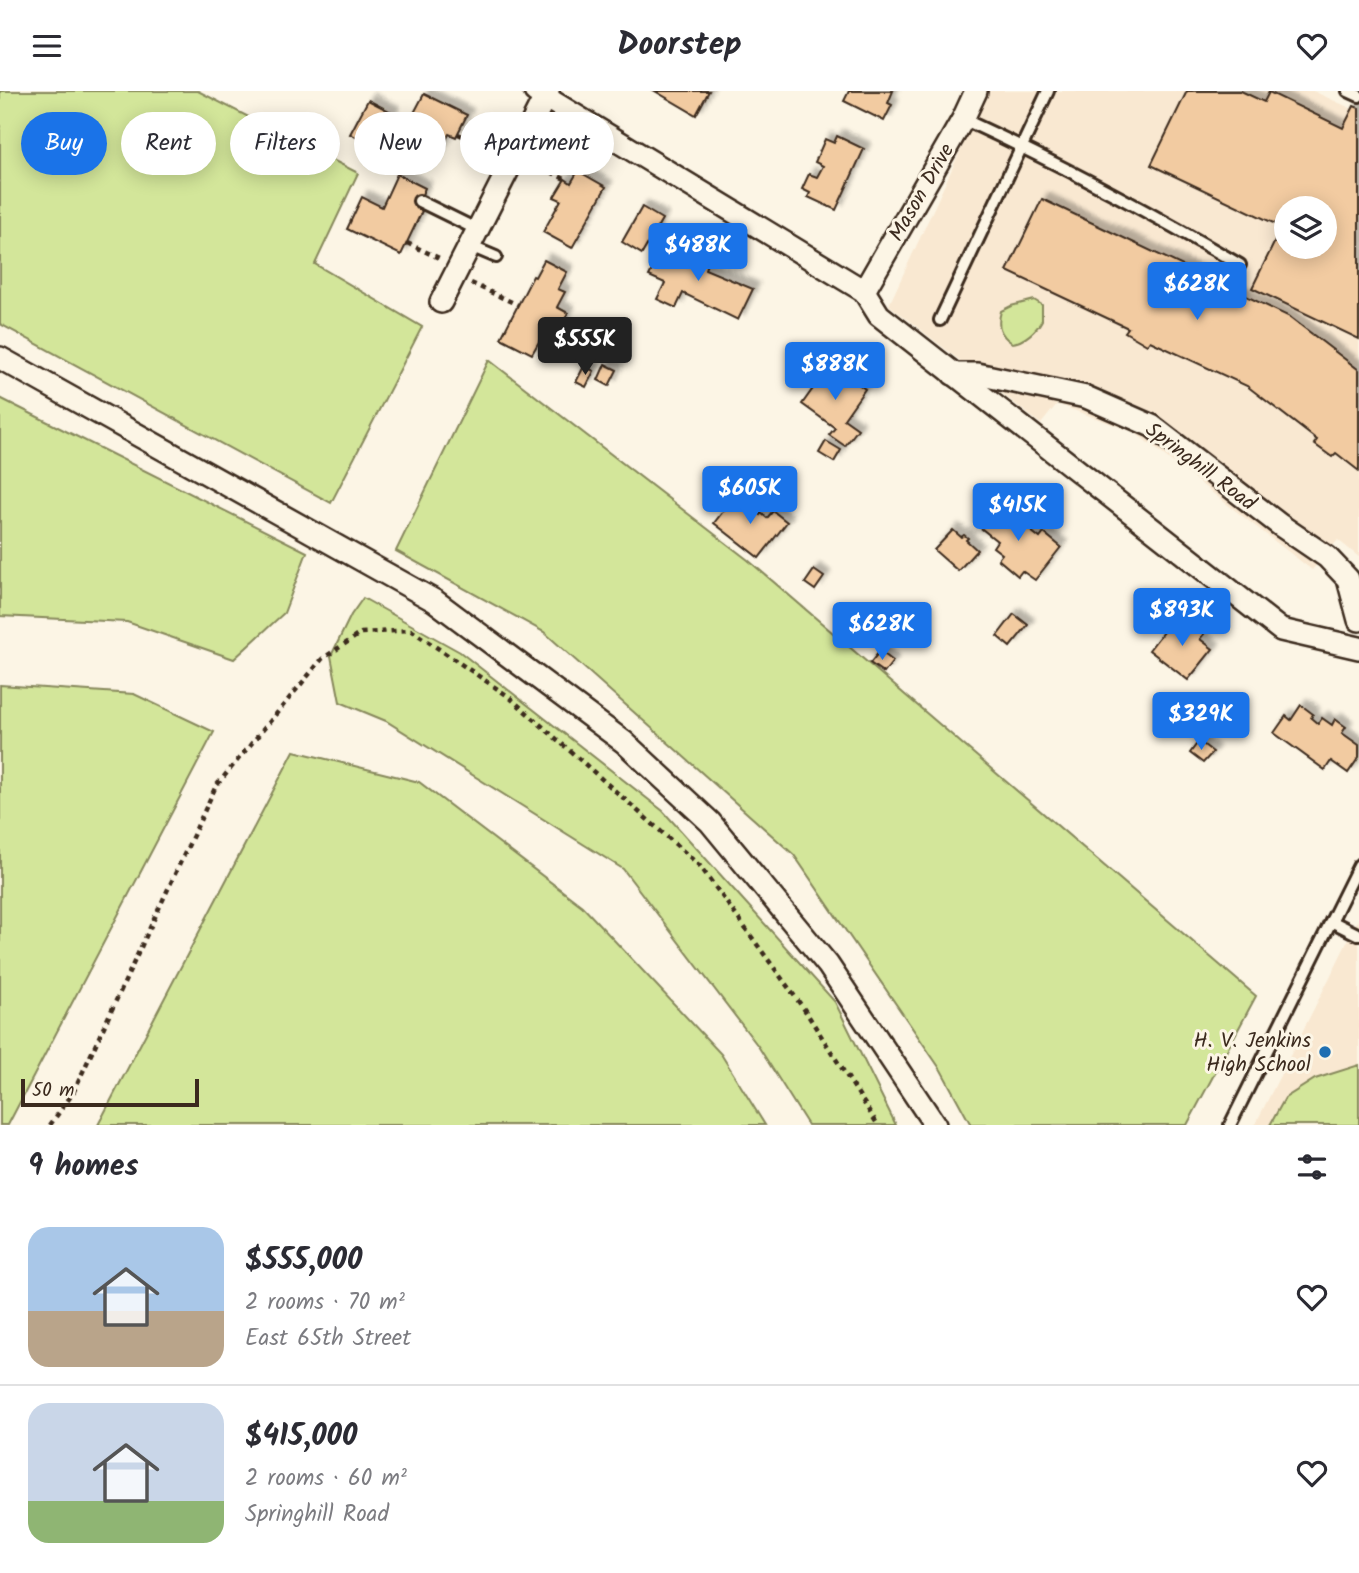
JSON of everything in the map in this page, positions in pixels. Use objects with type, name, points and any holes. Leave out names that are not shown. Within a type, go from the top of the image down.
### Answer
[{"type":"street","name":"Mason Drive","points":[[864,291],[963,119],[976,91]]},
{"type":"street","points":[[535,112],[543,93],[864,291],[879,315],[1281,629],[1359,648]]},
{"type":"street","points":[[441,302],[506,175]]},
{"type":"street","points":[[0,358],[435,601],[625,742],[710,822],[828,965],[935,1125]]},
{"type":"street","name":"Springhill Road","points":[[953,374],[977,374],[1086,397],[1152,426],[1279,525],[1327,557],[1348,579],[1359,620]]},
{"type":"lane","points":[[940,320],[1048,91]]},
{"type":"lane","points":[[1348,91],[1359,96]]},
{"type":"lane","points":[[963,119],[1022,146],[1188,234],[1240,265]]},
{"type":"lane","points":[[419,201],[474,238],[496,257]]},
{"type":"lane","points":[[1230,1125],[1359,865]]},
{"type":"lane","points":[[1331,921],[1359,935]]},
{"type":"path","points":[[556,175],[565,179]]},
{"type":"path","points":[[407,243],[518,305]]},
{"type":"path","points":[[50,1125],[73,1093],[216,786],[322,659],[361,633],[411,631],[508,696],[700,866],[804,1009],[878,1125]]},
{"type":"shaded area","points":[[988,91],[1313,91],[1359,112],[1359,557],[1338,540],[1312,570],[1134,432],[1057,404],[1041,424],[889,305]]},
{"type":"shaded area","name":"H. V. Jenkins High School","points":[[1359,918],[1359,1125],[1255,1125],[1329,979]]},
{"type":"green space","points":[[0,91],[198,91],[239,112],[230,112],[230,175],[340,175],[340,164],[354,171],[354,175],[357,175],[315,264],[422,327],[331,503],[0,324]]},
{"type":"green space","points":[[1034,300],[1042,305],[1042,320],[1030,335],[1012,343],[1000,329],[1001,311]]},
{"type":"green space","points":[[489,360],[748,560],[1256,996],[1187,1125],[971,1125],[941,1070],[794,855],[544,632],[396,551]]},
{"type":"green space","points":[[0,398],[307,552],[284,613],[234,659],[127,622],[0,616]]},
{"type":"green space","points":[[363,598],[460,652],[663,811],[835,1002],[896,1125],[808,1125],[758,1046],[623,869],[386,721],[340,702],[331,656],[351,615]]},
{"type":"green space","points":[[0,685],[134,694],[214,732],[8,1125],[0,1125]]},
{"type":"green space","points":[[294,751],[419,782],[582,906],[721,1054],[765,1125],[98,1125]]},
{"type":"green space","points":[[1359,1065],[1359,1125],[1270,1125],[1285,1098],[1315,1079]]},
{"type":"building","points":[[655,91],[709,91],[696,115]]},
{"type":"building","points":[[849,91],[893,91],[888,103],[892,105],[884,121],[844,101]]},
{"type":"building","points":[[1187,91],[1241,91],[1264,102],[1269,92],[1343,128],[1354,106],[1359,108],[1359,339],[1252,288],[1274,243],[1274,259],[1337,259],[1337,196],[1274,196],[1274,223],[1151,165]]},
{"type":"building","points":[[424,94],[461,112],[460,129],[456,137],[449,134],[446,140],[446,112],[414,112]]},
{"type":"building","points":[[368,100],[391,112],[362,112]]},
{"type":"building","points":[[837,136],[864,149],[836,210],[808,197],[810,193],[802,189],[809,174],[817,177],[823,166],[815,162],[825,139],[834,143]]},
{"type":"building","points":[[397,175],[425,188],[416,208],[422,211],[401,255],[347,229],[362,197],[382,207]]},
{"type":"building","points":[[576,175],[585,175],[606,187],[572,248],[543,232],[561,200],[554,197],[565,179],[571,183]]},
{"type":"building","points":[[1042,199],[1290,317],[1359,370],[1359,471],[1336,453],[1332,457],[1314,444],[1317,440],[1247,386],[1150,341],[1147,345],[1125,332],[1128,328],[1007,271]]},
{"type":"building","points":[[642,207],[662,219],[642,254],[622,242]]},
{"type":"building","points":[[665,244],[707,264],[705,269],[753,289],[738,320],[683,293],[676,308],[657,299],[665,283],[649,276]]},
{"type":"building","points":[[544,260],[567,272],[558,289],[565,292],[557,307],[568,313],[560,330],[549,324],[532,354],[501,338]]},
{"type":"building","points":[[605,364],[617,370],[609,386],[598,380]]},
{"type":"building","points":[[830,365],[843,374],[846,370],[856,377],[853,380],[865,389],[844,419],[858,429],[845,446],[829,435],[835,428],[802,404]]},
{"type":"building","points":[[584,366],[594,371],[586,387],[576,382]]},
{"type":"building","points":[[826,441],[841,450],[834,462],[819,453]]},
{"type":"building","points":[[735,496],[760,515],[761,513],[767,518],[773,511],[787,522],[759,558],[714,523]]},
{"type":"building","points":[[995,503],[1040,538],[1044,533],[1061,547],[1035,580],[1022,571],[1018,576],[998,559],[1002,554],[993,547],[997,541],[977,525]]},
{"type":"building","points":[[953,530],[961,537],[964,535],[968,538],[966,540],[977,550],[958,571],[934,550]]},
{"type":"building","points":[[814,570],[824,577],[815,590],[805,583]]},
{"type":"building","points":[[1014,614],[1028,625],[1010,647],[997,636]]},
{"type":"building","points":[[1174,618],[1185,627],[1189,622],[1204,634],[1200,639],[1213,649],[1188,680],[1149,650]]},
{"type":"building","points":[[880,651],[893,661],[884,673],[870,663]]},
{"type":"building","points":[[1301,705],[1313,714],[1311,718],[1318,724],[1322,718],[1332,725],[1335,719],[1346,727],[1342,733],[1359,745],[1359,757],[1348,773],[1331,761],[1325,770],[1274,733],[1286,716],[1291,720]]},
{"type":"building","points":[[1199,741],[1213,752],[1203,763],[1190,753]]},
{"type":"place","name":"H. V. Jenkins High School","points":[[1325,1052]]}]
